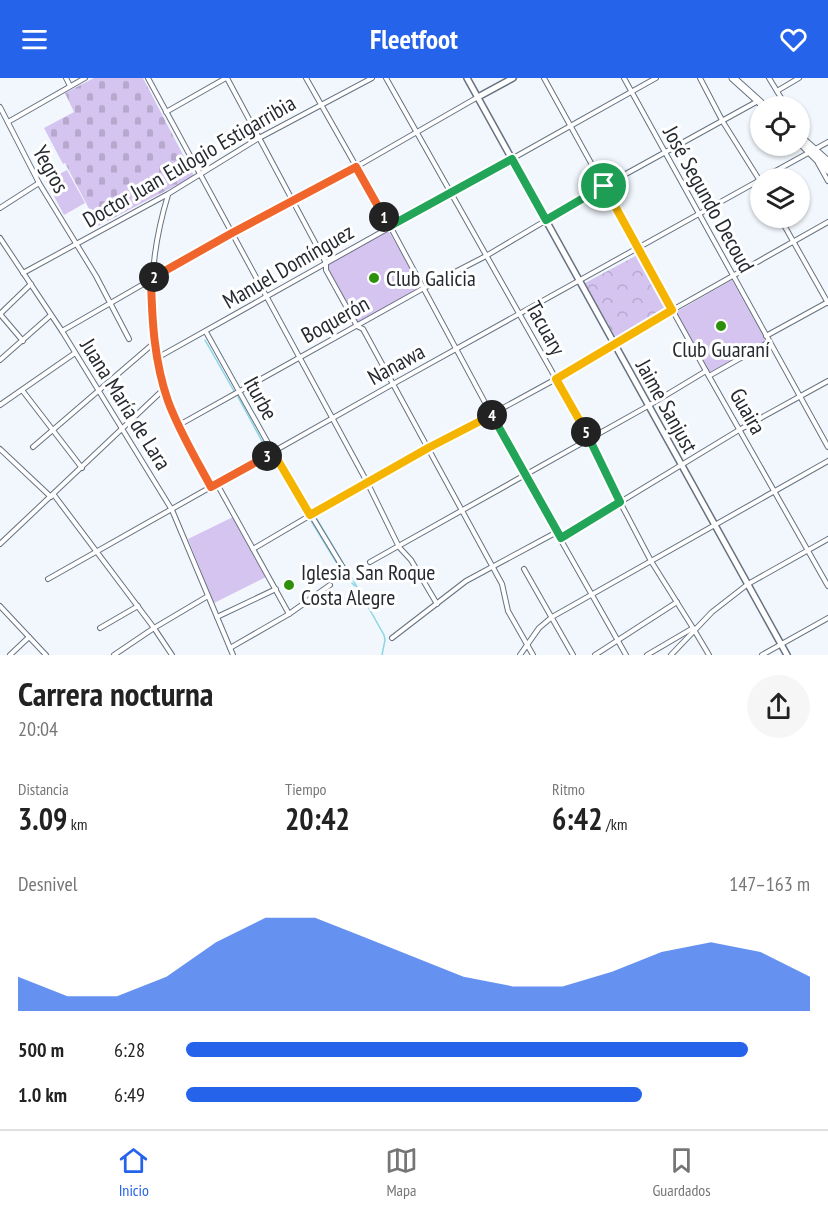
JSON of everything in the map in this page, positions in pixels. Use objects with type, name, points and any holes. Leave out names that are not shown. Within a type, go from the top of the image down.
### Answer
[{"type":"highway","points":[[733,78],[753,96]]},
{"type":"highway","points":[[810,148],[813,154],[828,162]]},
{"type":"highway","points":[[810,151],[828,170]]},
{"type":"main road","name":"Jaime Sanjust","points":[[467,78],[787,655]]},
{"type":"main road","points":[[478,97],[513,78]]},
{"type":"street","points":[[66,78],[70,86]]},
{"type":"street","points":[[8,122],[85,78]]},
{"type":"street","points":[[148,78],[367,482],[399,547],[411,560],[436,604]]},
{"type":"street","points":[[166,112],[227,78],[326,263],[326,270],[357,326],[363,329],[502,584],[508,611],[533,655]]},
{"type":"street","points":[[306,78],[390,226],[524,475],[626,655]]},
{"type":"street","name":"Doctor Juan Eulogio Estigarribia","points":[[23,273],[168,194],[259,138],[372,78]]},
{"type":"street","name":"Tacuary","points":[[386,78],[590,439],[651,561],[709,655]]},
{"type":"street","name":"Guaira","points":[[544,78],[707,374],[828,586]]},
{"type":"street","name":"José Segundo Decoud","points":[[624,78],[828,447]]},
{"type":"street","name":"Manuel Domínguez","points":[[157,358],[656,78]]},
{"type":"street","points":[[700,78],[723,122],[753,168]]},
{"type":"street","points":[[769,78],[780,96]]},
{"type":"street","points":[[777,91],[799,78]]},
{"type":"street","points":[[62,331],[232,233],[356,167],[478,97]]},
{"type":"street","name":"Boquerón","points":[[179,424],[486,256],[604,186],[750,106]]},
{"type":"street","name":"Yegros","points":[[0,107],[39,183],[96,276],[129,339]]},
{"type":"street","name":"Nanawa","points":[[785,168],[813,154],[828,142]]},
{"type":"street","points":[[813,154],[828,181]]},
{"type":"street","points":[[0,208],[39,183]]},
{"type":"street","name":"Nanawa","points":[[48,579],[750,186]]},
{"type":"street","points":[[168,194],[158,229],[151,279],[154,343],[165,388],[179,424],[211,487]]},
{"type":"street","points":[[253,549],[367,482],[556,379],[614,343],[828,222]]},
{"type":"street","points":[[766,336],[828,303],[786,228]]},
{"type":"street","name":"Juana María de Lara","points":[[0,238],[62,331],[172,510],[233,655]]},
{"type":"street","points":[[23,340],[0,314],[31,284]]},
{"type":"street","points":[[0,360],[51,315]]},
{"type":"street","name":"Iturbe","points":[[206,332],[273,452],[345,571]]},
{"type":"street","points":[[370,562],[461,509],[769,342]]},
{"type":"street","points":[[33,447],[154,343]]},
{"type":"street","points":[[0,405],[75,353]]},
{"type":"street","points":[[561,538],[739,430],[828,381]]},
{"type":"street","points":[[0,544],[165,388]]},
{"type":"street","points":[[22,390],[82,468]]},
{"type":"street","points":[[0,449],[53,496],[98,552],[172,655]]},
{"type":"street","points":[[520,655],[539,628],[552,617],[828,461]]},
{"type":"street","points":[[217,484],[289,614]]},
{"type":"street","points":[[392,638],[466,581],[557,532]]},
{"type":"street","points":[[671,655],[712,612],[748,584],[828,539]]},
{"type":"street","points":[[524,569],[573,655]]},
{"type":"street","points":[[230,648],[289,614],[330,585]]},
{"type":"street","points":[[217,617],[276,590]]},
{"type":"street","points":[[114,655],[208,596]]},
{"type":"street","points":[[595,655],[678,602]]},
{"type":"street","points":[[100,628],[138,606]]},
{"type":"street","points":[[1,609],[46,655]]},
{"type":"street","points":[[762,655],[828,618]]},
{"type":"street","points":[[647,655],[694,629]]},
{"type":"street","points":[[10,655],[29,637]]},
{"type":"green space","points":[[94,78],[143,78],[194,176],[98,226],[44,128],[74,112],[65,93]]},
{"type":"green space","points":[[67,170],[85,203],[64,215],[46,181]]},
{"type":"green space","name":"Club Galicia","points":[[388,230],[421,287],[357,323],[328,270],[327,264]]},
{"type":"green space","points":[[639,254],[668,308],[616,338],[585,283]]},
{"type":"green space","name":"Club Guaraní","points":[[732,280],[766,341],[710,372],[676,312]]},
{"type":"green space","points":[[233,517],[266,577],[214,603],[188,539]]},
{"type":"waterway","points":[[205,340],[234,391]]},
{"type":"waterway","points":[[238,397],[268,452]]},
{"type":"waterway","points":[[271,457],[306,514]]},
{"type":"waterway","points":[[280,457],[312,511]]},
{"type":"waterway","points":[[315,516],[346,568]]},
{"type":"waterway","points":[[310,519],[341,570]]},
{"type":"waterway","points":[[348,571],[384,635],[382,655]]},
{"type":"waterway","points":[[343,574],[355,586]]},
{"type":"place","name":"Club Galicia","points":[[374,278]]},
{"type":"place","name":"Club Guaraní","points":[[721,326]]},
{"type":"place","name":"Iglesia San Roque Costa Alegre","points":[[289,585]]},
{"type":"route","points":[[512,159],[546,220],[604,186],[672,310],[556,379],[590,439],[620,502],[561,538],[491,414],[310,515],[273,452],[211,487],[184,436],[168,401],[162,381],[154,343],[151,279],[356,167],[390,226],[512,159]]}]
